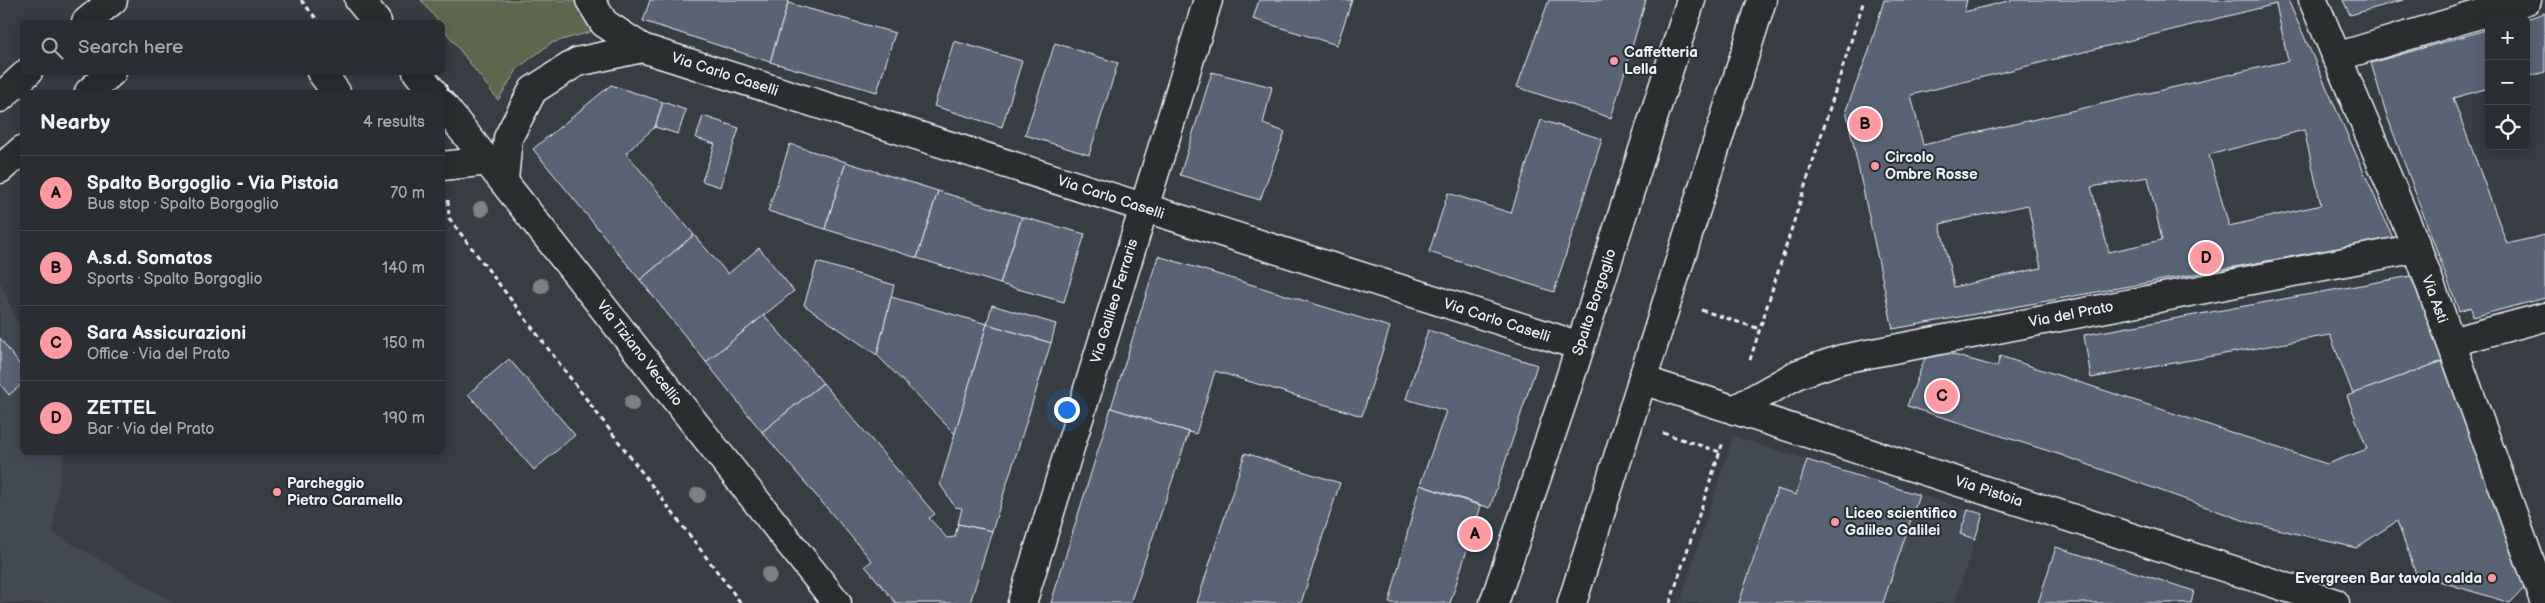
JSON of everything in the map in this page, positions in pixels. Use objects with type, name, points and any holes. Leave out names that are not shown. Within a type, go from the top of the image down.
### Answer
[{"type":"street","points":[[89,20],[114,0]]},
{"type":"street","points":[[359,0],[375,20]]},
{"type":"street","points":[[590,0],[604,23],[642,48]]},
{"type":"street","name":"Via Galileo Ferraris","points":[[1022,603],[1208,0]]},
{"type":"street","name":"Spalto Borgoglio","points":[[1494,603],[1580,346],[1691,0]]},
{"type":"street","points":[[1572,603],[1762,0]]},
{"type":"street","name":"Via Asti","points":[[2313,0],[2417,248],[2545,603]]},
{"type":"street","points":[[2336,57],[2527,0]]},
{"type":"street","points":[[445,167],[496,171],[508,138],[533,90],[577,62],[642,48]]},
{"type":"street","name":"Via Carlo Caselli","points":[[642,48],[1580,346]]},
{"type":"street","points":[[0,98],[25,75]]},
{"type":"street","points":[[91,90],[109,75]]},
{"type":"street","points":[[323,75],[334,90]]},
{"type":"street","points":[[419,75],[431,90]]},
{"type":"street","name":"Via Tiziano Vecellio","points":[[445,108],[837,603]]},
{"type":"street","points":[[0,169],[20,152]]},
{"type":"street","name":"Via del Prato","points":[[1734,410],[1798,374],[1842,358],[2417,248]]},
{"type":"street","points":[[2451,342],[2545,317]]},
{"type":"street","name":"Via Pistoia","points":[[1642,380],[2335,603]]},
{"type":"path","points":[[301,0],[317,20]]},
{"type":"path","points":[[1670,603],[1734,410],[1864,0]]},
{"type":"path","points":[[445,177],[449,218],[742,603]]},
{"type":"path","points":[[1696,309],[1760,329]]},
{"type":"path","points":[[1663,433],[1720,452]]},
{"type":"shaded area","points":[[0,281],[20,328],[20,455],[64,455],[52,532],[175,603],[0,603]]},
{"type":"shaded area","name":"Liceo scientifico Galileo Galilei","points":[[1733,436],[1968,510],[1961,534],[1975,539],[1955,603],[1680,603]]},
{"type":"green space","points":[[421,0],[573,0],[591,25],[590,32],[551,43],[518,68],[498,100],[445,31],[445,20],[437,20]]},
{"type":"building","points":[[650,0],[789,0],[770,62],[643,21]]},
{"type":"building","points":[[1259,0],[1352,0],[1337,45],[1253,19]]},
{"type":"building","points":[[1549,0],[1646,0],[1611,118],[1517,87]]},
{"type":"building","points":[[1884,0],[1967,0],[1964,12],[2012,0],[2288,0],[2393,238],[1893,329],[1846,110],[1869,51]],"holes":[[[2276,4],[2288,61],[1923,145],[1911,95]],[[2304,130],[2321,205],[2229,226],[2209,155]],[[2148,177],[2162,240],[2109,252],[2091,187]],[[2028,205],[2041,268],[1954,287],[1940,224]]]},
{"type":"building","points":[[2343,0],[2403,0],[2350,15]]},
{"type":"building","points":[[788,3],[895,33],[877,92],[770,62]]},
{"type":"building","points":[[2545,13],[2545,72],[2530,76],[2530,60],[2530,18]]},
{"type":"building","points":[[2485,30],[2485,89],[2453,98],[2507,244],[2545,235],[2545,298],[2473,317],[2471,307],[2459,311],[2387,116],[2371,63]]},
{"type":"building","points":[[954,41],[1022,61],[1002,127],[934,106]]},
{"type":"building","points":[[1055,43],[1118,63],[1089,155],[1025,135]]},
{"type":"building","points":[[1212,72],[1272,87],[1263,124],[1285,132],[1260,200],[1180,175]]},
{"type":"building","points":[[611,85],[663,102],[655,127],[626,153],[694,235],[640,280],[533,149]]},
{"type":"building","points":[[663,102],[686,110],[678,134],[655,127]]},
{"type":"building","points":[[703,116],[739,128],[720,187],[702,181],[715,144],[696,138]]},
{"type":"building","points":[[1541,120],[1602,139],[1554,292],[1429,252],[1448,193],[1511,213]]},
{"type":"building","points":[[790,144],[846,162],[825,229],[768,211]]},
{"type":"building","points":[[846,162],[938,191],[917,258],[825,229]]},
{"type":"building","points":[[938,191],[1022,217],[1000,284],[917,258]]},
{"type":"building","points":[[1022,217],[1085,234],[1064,302],[1000,284]]},
{"type":"building","points":[[694,235],[728,274],[759,248],[794,291],[706,362],[640,280]]},
{"type":"building","points":[[1158,256],[1390,327],[1362,416],[1215,371],[1196,434],[1111,408]]},
{"type":"building","points":[[817,262],[894,285],[877,355],[804,305]]},
{"type":"building","points":[[2411,276],[2443,361],[2353,394],[2330,335],[2091,378],[2084,335]]},
{"type":"building","points":[[891,297],[987,324],[955,434],[877,355]]},
{"type":"building","points":[[992,305],[1056,324],[1051,343],[987,324]]},
{"type":"building","points":[[764,315],[823,383],[762,432],[706,362]]},
{"type":"building","points":[[987,324],[1051,343],[992,531],[958,524],[962,508],[955,507],[940,484]]},
{"type":"building","points":[[1428,330],[1537,365],[1490,508],[1420,485],[1446,411],[1406,399]]},
{"type":"building","points":[[0,338],[20,365],[20,386],[9,395],[0,384]]},
{"type":"building","points":[[1947,353],[1997,367],[2000,356],[2327,464],[2367,449],[2347,396],[2443,361],[2529,583],[2510,603],[2416,574],[2397,521],[2356,548],[2248,522],[2061,455],[1907,406],[1925,358]]},
{"type":"building","points":[[509,359],[575,435],[534,470],[468,394]]},
{"type":"building","points":[[823,383],[935,514],[929,518],[947,538],[955,537],[958,524],[992,531],[970,603],[896,603],[865,566],[872,561],[762,432]]},
{"type":"building","points":[[1111,408],[1189,432],[1130,603],[1051,603]]},
{"type":"building","points":[[1245,453],[1340,483],[1301,603],[1197,603]]},
{"type":"building","points":[[1807,460],[1919,495],[1883,603],[1739,603],[1777,489],[1796,495]]},
{"type":"building","points":[[1420,485],[1481,506],[1450,603],[1389,603]]},
{"type":"building","points":[[1968,510],[1983,514],[1975,539],[1960,534]]},
{"type":"building","points":[[2056,547],[2194,591],[2191,603],[2038,603]]},
{"type":"place","name":"Caffetteria Lella","points":[[1614,61]]},
{"type":"place","name":"A.s.d. Somatos","points":[[1865,124]]},
{"type":"place","name":"Circolo Ombre Rosse","points":[[1875,166]]},
{"type":"place","name":"ZETTEL","points":[[2206,258]]},
{"type":"place","name":"Sara Assicurazioni","points":[[1942,396]]},
{"type":"place","name":"Parcheggio Pietro Caramello","points":[[277,492]]},
{"type":"place","name":"Liceo scientifico Galileo Galilei","points":[[1835,522]]},
{"type":"place","name":"Spalto Borgoglio - Via Pistoia","points":[[1475,534]]},
{"type":"place","name":"Evergreen Bar tavola calda","points":[[2492,578]]}]
